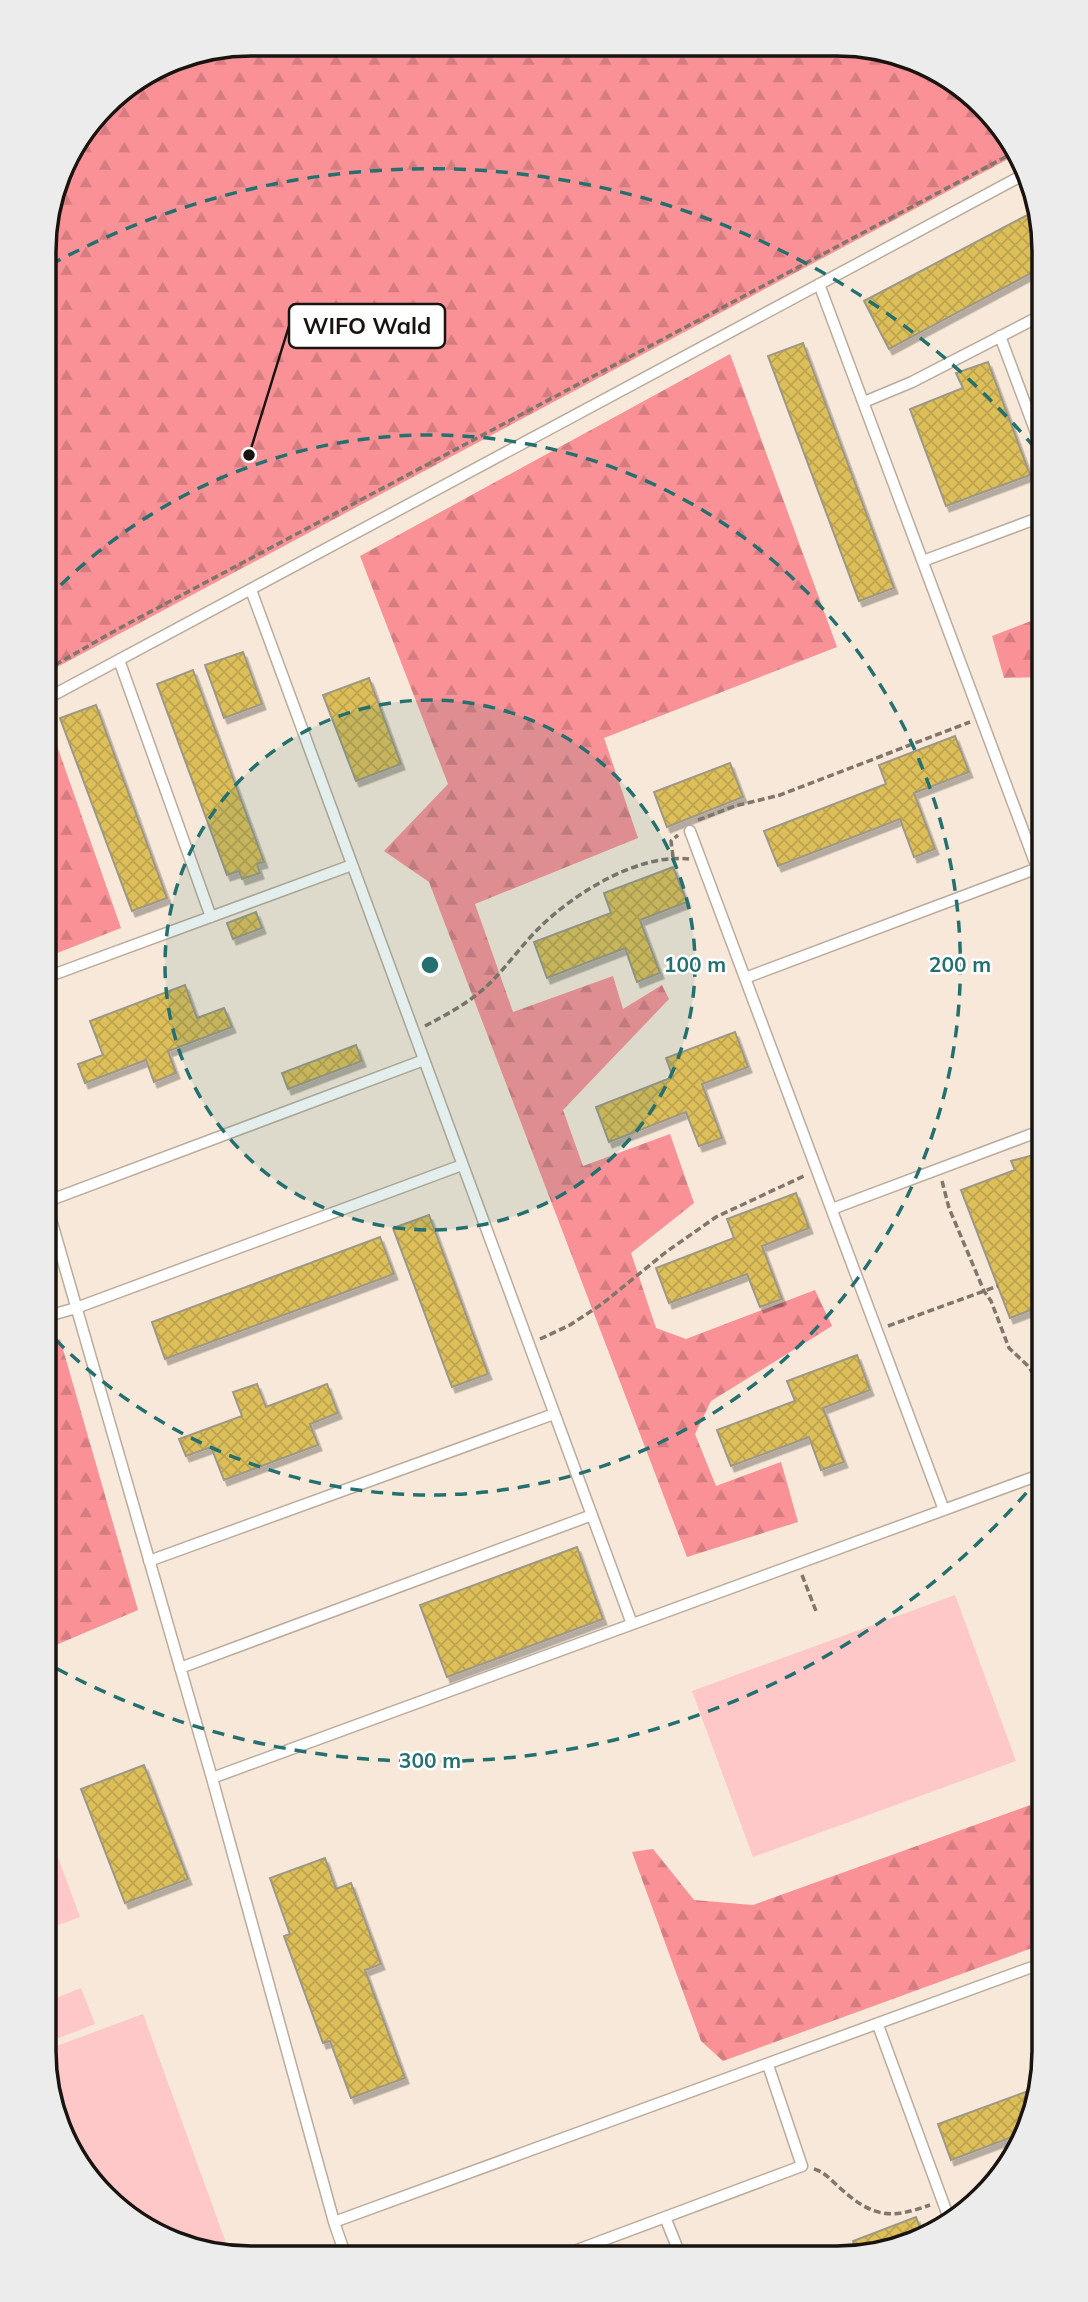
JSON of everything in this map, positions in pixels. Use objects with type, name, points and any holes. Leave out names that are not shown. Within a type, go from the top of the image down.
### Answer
[{"type":"lane","points":[[56,694],[1018,178]]},
{"type":"lane","points":[[819,284],[1032,852]]},
{"type":"lane","points":[[864,402],[912,382],[1032,320]]},
{"type":"lane","points":[[1000,336],[1032,422]]},
{"type":"lane","points":[[923,561],[1032,521]]},
{"type":"lane","points":[[251,590],[632,1624]]},
{"type":"lane","points":[[119,660],[211,917]]},
{"type":"lane","points":[[692,826],[701,860],[944,1510]]},
{"type":"lane","points":[[56,974],[352,865]]},
{"type":"lane","points":[[745,978],[1032,873]]},
{"type":"lane","points":[[56,1197],[424,1060]]},
{"type":"lane","points":[[832,1209],[1032,1134]]},
{"type":"lane","points":[[56,1314],[463,1165]]},
{"type":"lane","points":[[56,1237],[212,1778],[342,2246]]},
{"type":"lane","points":[[149,1561],[554,1413]]},
{"type":"lane","points":[[212,1778],[1032,1478]]},
{"type":"lane","points":[[180,1668],[592,1515]]},
{"type":"lane","points":[[334,2222],[1032,1967]]},
{"type":"lane","points":[[878,2025],[947,2212]]},
{"type":"lane","points":[[588,2246],[802,2166],[768,2064]]},
{"type":"lane","points":[[665,2217],[677,2246]]},
{"type":"path","points":[[56,664],[130,622],[1007,157]]},
{"type":"path","points":[[692,826],[735,806],[780,795],[981,717]]},
{"type":"path","points":[[673,857],[671,841],[679,834]]},
{"type":"path","points":[[414,1032],[449,1014],[481,992],[538,929],[568,904],[611,877],[653,860],[673,857],[701,860]]},
{"type":"path","points":[[939,1169],[949,1208],[1009,1348],[1032,1372]]},
{"type":"path","points":[[529,1345],[570,1325],[602,1304],[666,1252],[716,1217],[817,1170]]},
{"type":"path","points":[[877,1330],[998,1286]]},
{"type":"path","points":[[798,1564],[816,1611]]},
{"type":"path","points":[[802,2166],[821,2171],[849,2196],[876,2213],[902,2215],[942,2200]]},
{"type":"green space","points":[[251,56],[850,56],[900,66],[945,89],[966,104],[984,122],[1008,159],[56,668],[58,226],[71,177],[96,132],[122,104],[154,82],[188,66]]},
{"type":"green space","points":[[730,354],[837,647],[604,738],[638,838],[475,904],[513,1012],[613,976],[623,1009],[662,985],[669,999],[563,1110],[583,1166],[670,1134],[694,1203],[631,1253],[656,1328],[686,1339],[815,1290],[832,1326],[711,1401],[695,1434],[716,1486],[781,1462],[798,1522],[687,1557],[429,882],[384,851],[448,784],[360,556]]},
{"type":"green space","points":[[1032,621],[1032,677],[1004,678],[992,636]]},
{"type":"green space","points":[[56,743],[121,928],[56,953]]},
{"type":"green space","points":[[60,1339],[138,1610],[56,1645],[56,1340]]},
{"type":"green space","points":[[1032,1804],[1032,1948],[723,2061],[701,2041],[632,1852],[653,1849],[694,1900],[753,1905]]},
{"type":"shaded area","points":[[955,1595],[1016,1761],[753,1857],[692,1691]]},
{"type":"shaded area","points":[[56,1852],[80,1917],[56,1926]]},
{"type":"shaded area","points":[[81,1988],[95,2024],[56,2039],[56,1998]]},
{"type":"shaded area","points":[[143,2014],[226,2244],[188,2236],[165,2226],[132,2206],[96,2170],[71,2125],[63,2101],[56,2046]]},
{"type":"building","points":[[1028,215],[1032,273],[889,349],[864,301]]},
{"type":"building","points":[[803,343],[894,588],[859,601],[768,356]]},
{"type":"building","points":[[988,362],[1030,475],[946,506],[910,409],[963,388],[956,373]]},
{"type":"building","points":[[243,652],[262,704],[224,718],[205,665]]},
{"type":"building","points":[[193,670],[264,862],[257,864],[260,873],[242,879],[239,871],[227,875],[157,684]]},
{"type":"building","points":[[369,678],[401,764],[356,781],[323,695]]},
{"type":"building","points":[[96,705],[167,898],[132,911],[60,718]]},
{"type":"building","points":[[955,736],[969,772],[914,793],[935,849],[914,857],[900,819],[778,866],[764,831],[886,784],[879,765]]},
{"type":"building","points":[[730,763],[743,797],[667,827],[654,792]]},
{"type":"building","points":[[673,867],[687,902],[640,920],[660,973],[637,982],[625,948],[547,978],[534,942],[611,913],[604,893]]},
{"type":"building","points":[[256,912],[262,928],[233,939],[227,923]]},
{"type":"building","points":[[185,985],[197,1018],[224,1008],[232,1027],[168,1051],[176,1073],[154,1082],[146,1060],[85,1083],[78,1064],[103,1055],[90,1021]]},
{"type":"building","points":[[735,1032],[748,1067],[702,1084],[722,1138],[699,1146],[686,1112],[609,1142],[596,1107],[673,1077],[666,1058]]},
{"type":"building","points":[[356,1045],[362,1061],[288,1089],[282,1073]]},
{"type":"building","points":[[1032,1155],[1032,1309],[1010,1318],[961,1190],[1015,1170],[1011,1161]]},
{"type":"building","points":[[796,1193],[809,1228],[762,1246],[782,1299],[760,1307],[747,1274],[669,1303],[656,1268],[734,1238],[727,1219]]},
{"type":"building","points":[[429,1215],[488,1374],[452,1387],[393,1228]]},
{"type":"building","points":[[380,1237],[394,1274],[165,1359],[152,1322]]},
{"type":"building","points":[[857,1355],[870,1390],[823,1408],[844,1462],[821,1470],[809,1437],[731,1466],[717,1430],[795,1401],[787,1381]]},
{"type":"building","points":[[257,1384],[266,1407],[327,1384],[338,1413],[310,1424],[318,1445],[224,1480],[211,1447],[186,1456],[179,1439],[242,1416],[233,1392]]},
{"type":"building","points":[[577,1547],[603,1619],[447,1677],[420,1605]]},
{"type":"building","points":[[144,1765],[188,1879],[125,1903],[81,1789]]},
{"type":"building","points":[[325,1858],[336,1889],[351,1883],[381,1964],[365,1970],[405,2078],[351,2098],[330,2041],[323,2043],[284,1936],[290,1934],[270,1878]]},
{"type":"building","points":[[1027,2091],[1012,2137],[951,2160],[938,2124]]},
{"type":"building","points":[[916,2217],[920,2227],[887,2239],[854,2245],[853,2241]]},
{"type":"place","name":"WIFO Wald","points":[[249,455]]}]
